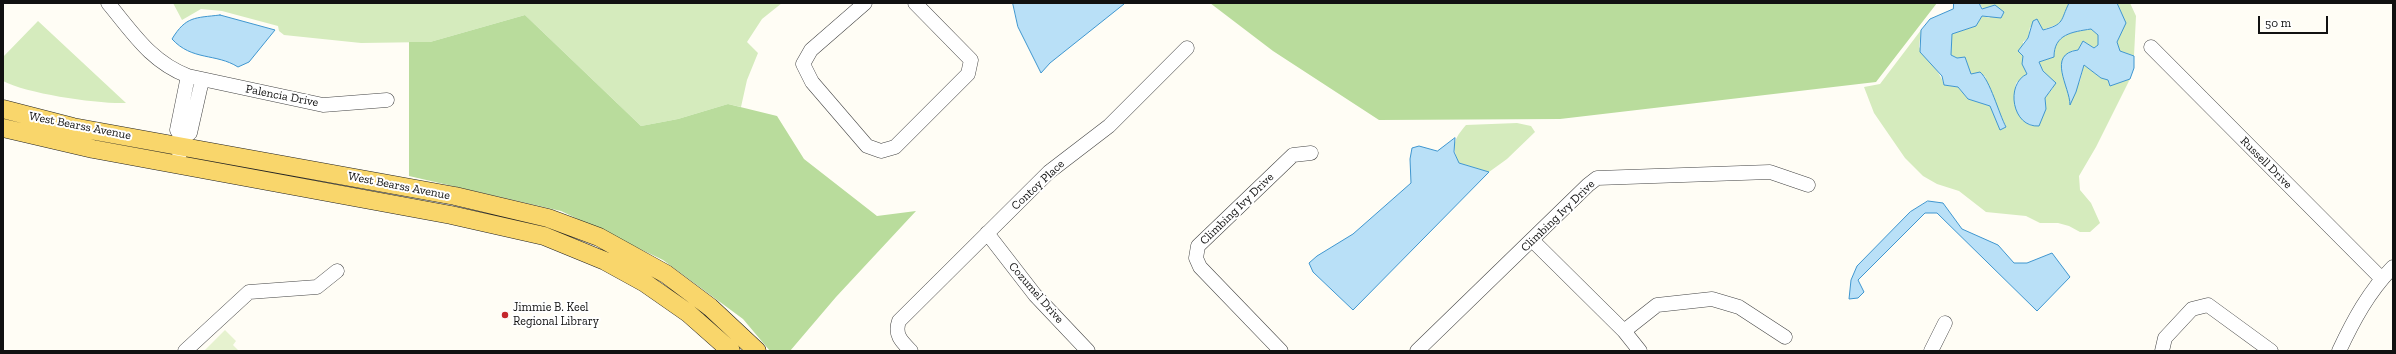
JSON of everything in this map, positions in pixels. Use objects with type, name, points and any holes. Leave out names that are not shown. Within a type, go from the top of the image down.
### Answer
[{"type":"main road","name":"West Bearss Avenue","points":[[3,109],[73,126],[182,141],[469,199],[548,218],[599,237],[666,274],[710,307],[757,351]]},
{"type":"main road","name":"West Bearss Avenue","points":[[3,128],[85,147],[451,216],[544,236],[605,261],[645,283],[674,303],[731,351]]},
{"type":"main road","points":[[451,216],[468,206],[534,220],[548,218]]},
{"type":"street","name":"Palencia Drive","points":[[108,3],[157,60],[172,70],[188,76],[323,105],[387,100]]},
{"type":"street","points":[[865,3],[811,50],[803,64],[812,82],[867,146],[881,151],[896,147],[968,74],[971,60],[915,3]]},
{"type":"street","name":"Russell Drive","points":[[2151,47],[2382,279]]},
{"type":"street","name":"Contoy Place","points":[[911,351],[900,339],[896,329],[899,321],[1048,172],[1110,126],[1187,48]]},
{"type":"street","points":[[178,164],[182,141],[177,130],[188,76]]},
{"type":"street","points":[[182,141],[190,133],[202,80]]},
{"type":"street","name":"Climbing Ivy Drive","points":[[1281,351],[1200,267],[1196,258],[1198,246],[1293,155],[1311,153]]},
{"type":"street","name":"Climbing Ivy Drive","points":[[1417,351],[1588,184],[1597,178],[1770,172],[1808,184]]},
{"type":"street","name":"Cozumel Drive","points":[[987,233],[1035,295],[1088,351]]},
{"type":"street","points":[[1532,240],[1624,331],[1640,351]]},
{"type":"street","points":[[2339,351],[2354,319],[2382,279],[2393,267]]},
{"type":"street","points":[[185,351],[248,292],[317,287],[337,271]]},
{"type":"street","points":[[1624,331],[1657,305],[1712,299],[1739,307],[1785,337]]},
{"type":"street","points":[[2162,351],[2165,338],[2192,309],[2208,305],[2271,351]]},
{"type":"street","points":[[1931,351],[1945,323]]},
{"type":"green space","points":[[173,3],[782,3],[762,19],[747,42],[758,53],[747,80],[741,107],[728,104],[678,119],[641,126],[525,15],[430,42],[361,43],[284,35],[279,31],[278,26],[222,11],[201,9],[182,20]]},
{"type":"green space","points":[[1210,3],[1937,3],[1876,82],[1560,119],[1379,120],[1273,51]]},
{"type":"green space","points":[[1979,3],[2069,3],[2061,23],[2042,30],[2030,27],[2028,38],[2023,42],[2023,56],[2027,74],[2016,83],[2015,103],[2016,109],[2026,123],[2032,126],[2046,109],[2045,98],[2053,88],[2039,62],[2054,57],[2057,43],[2071,33],[2091,29],[2098,35],[2098,45],[2094,48],[2083,41],[2078,50],[2071,51],[2061,66],[2070,97],[2080,81],[2084,65],[2101,78],[2108,80],[2110,86],[2130,79],[2096,147],[2079,176],[2080,190],[2091,203],[2100,223],[2090,232],[2080,232],[2069,226],[2058,223],[2040,223],[2026,216],[1986,212],[1959,191],[1937,184],[1923,176],[1905,158],[1874,113],[1864,87],[1880,84],[1921,30],[1919,47],[1937,71],[1944,85],[1958,87],[1968,99],[1990,106],[2000,129],[2006,127],[1985,76],[1971,74],[1965,57],[1957,58],[1951,55],[1952,34],[1976,26],[1982,16],[1990,18]]},
{"type":"green space","points":[[2117,3],[2130,3],[2136,16],[2134,56],[2120,51],[2117,42],[2123,22],[2120,8]]},
{"type":"green space","points":[[525,15],[641,126],[678,119],[728,104],[777,116],[804,159],[877,216],[916,211],[836,297],[790,351],[770,351],[743,319],[663,260],[561,211],[409,176],[409,42],[430,42]]},
{"type":"green space","points":[[38,21],[126,103],[98,102],[45,94],[14,86],[3,81],[3,57]]},
{"type":"green space","points":[[1517,123],[1531,126],[1535,132],[1507,159],[1489,172],[1459,163],[1455,151],[1455,142],[1456,138],[1466,125]]},
{"type":"green space","points":[[225,330],[236,341],[233,345],[239,351],[204,351]]},
{"type":"water","points":[[1013,3],[1124,4],[1050,63],[1041,73],[1018,27]]},
{"type":"water","points":[[1954,3],[1979,3],[1982,9],[1995,5],[2004,12],[2001,18],[1982,16],[1976,26],[1952,34],[1951,55],[1957,58],[1965,57],[1971,74],[1980,72],[1984,76],[1991,89],[2006,127],[2000,130],[1990,106],[1968,99],[1958,87],[1944,85],[1942,76],[1920,52],[1921,30],[1930,19],[1953,9]]},
{"type":"water","points":[[2069,3],[2117,3],[2126,23],[2117,42],[2120,51],[2134,56],[2134,68],[2130,79],[2110,86],[2108,80],[2101,78],[2084,65],[2076,92],[2070,105],[2062,72],[2061,64],[2063,58],[2068,53],[2078,50],[2083,41],[2094,48],[2098,45],[2098,35],[2091,29],[2077,31],[2065,36],[2057,43],[2054,57],[2039,62],[2043,71],[2056,83],[2045,98],[2046,109],[2039,126],[2030,125],[2023,120],[2018,113],[2015,104],[2014,95],[2016,87],[2020,79],[2027,74],[2022,64],[2023,56],[2018,51],[2028,38],[2033,21],[2037,19],[2043,30],[2059,24]]},
{"type":"water","points":[[220,15],[275,30],[249,62],[238,67],[221,60],[188,51],[172,39],[177,31],[187,22],[198,18]]},
{"type":"water","points":[[1455,138],[1454,152],[1459,163],[1489,172],[1353,310],[1313,272],[1309,263],[1317,256],[1353,234],[1411,183],[1410,159],[1412,148],[1419,146],[1437,151]]},
{"type":"water","points":[[1928,201],[1943,203],[1962,229],[1998,245],[2014,263],[2027,263],[2052,253],[2070,277],[2037,311],[1937,213],[1925,213],[1858,280],[1864,292],[1858,298],[1849,299],[1851,280],[1857,266],[1910,212]]},
{"type":"place","name":"Jimmie B. Keel Regional Library","points":[[505,315]]}]
